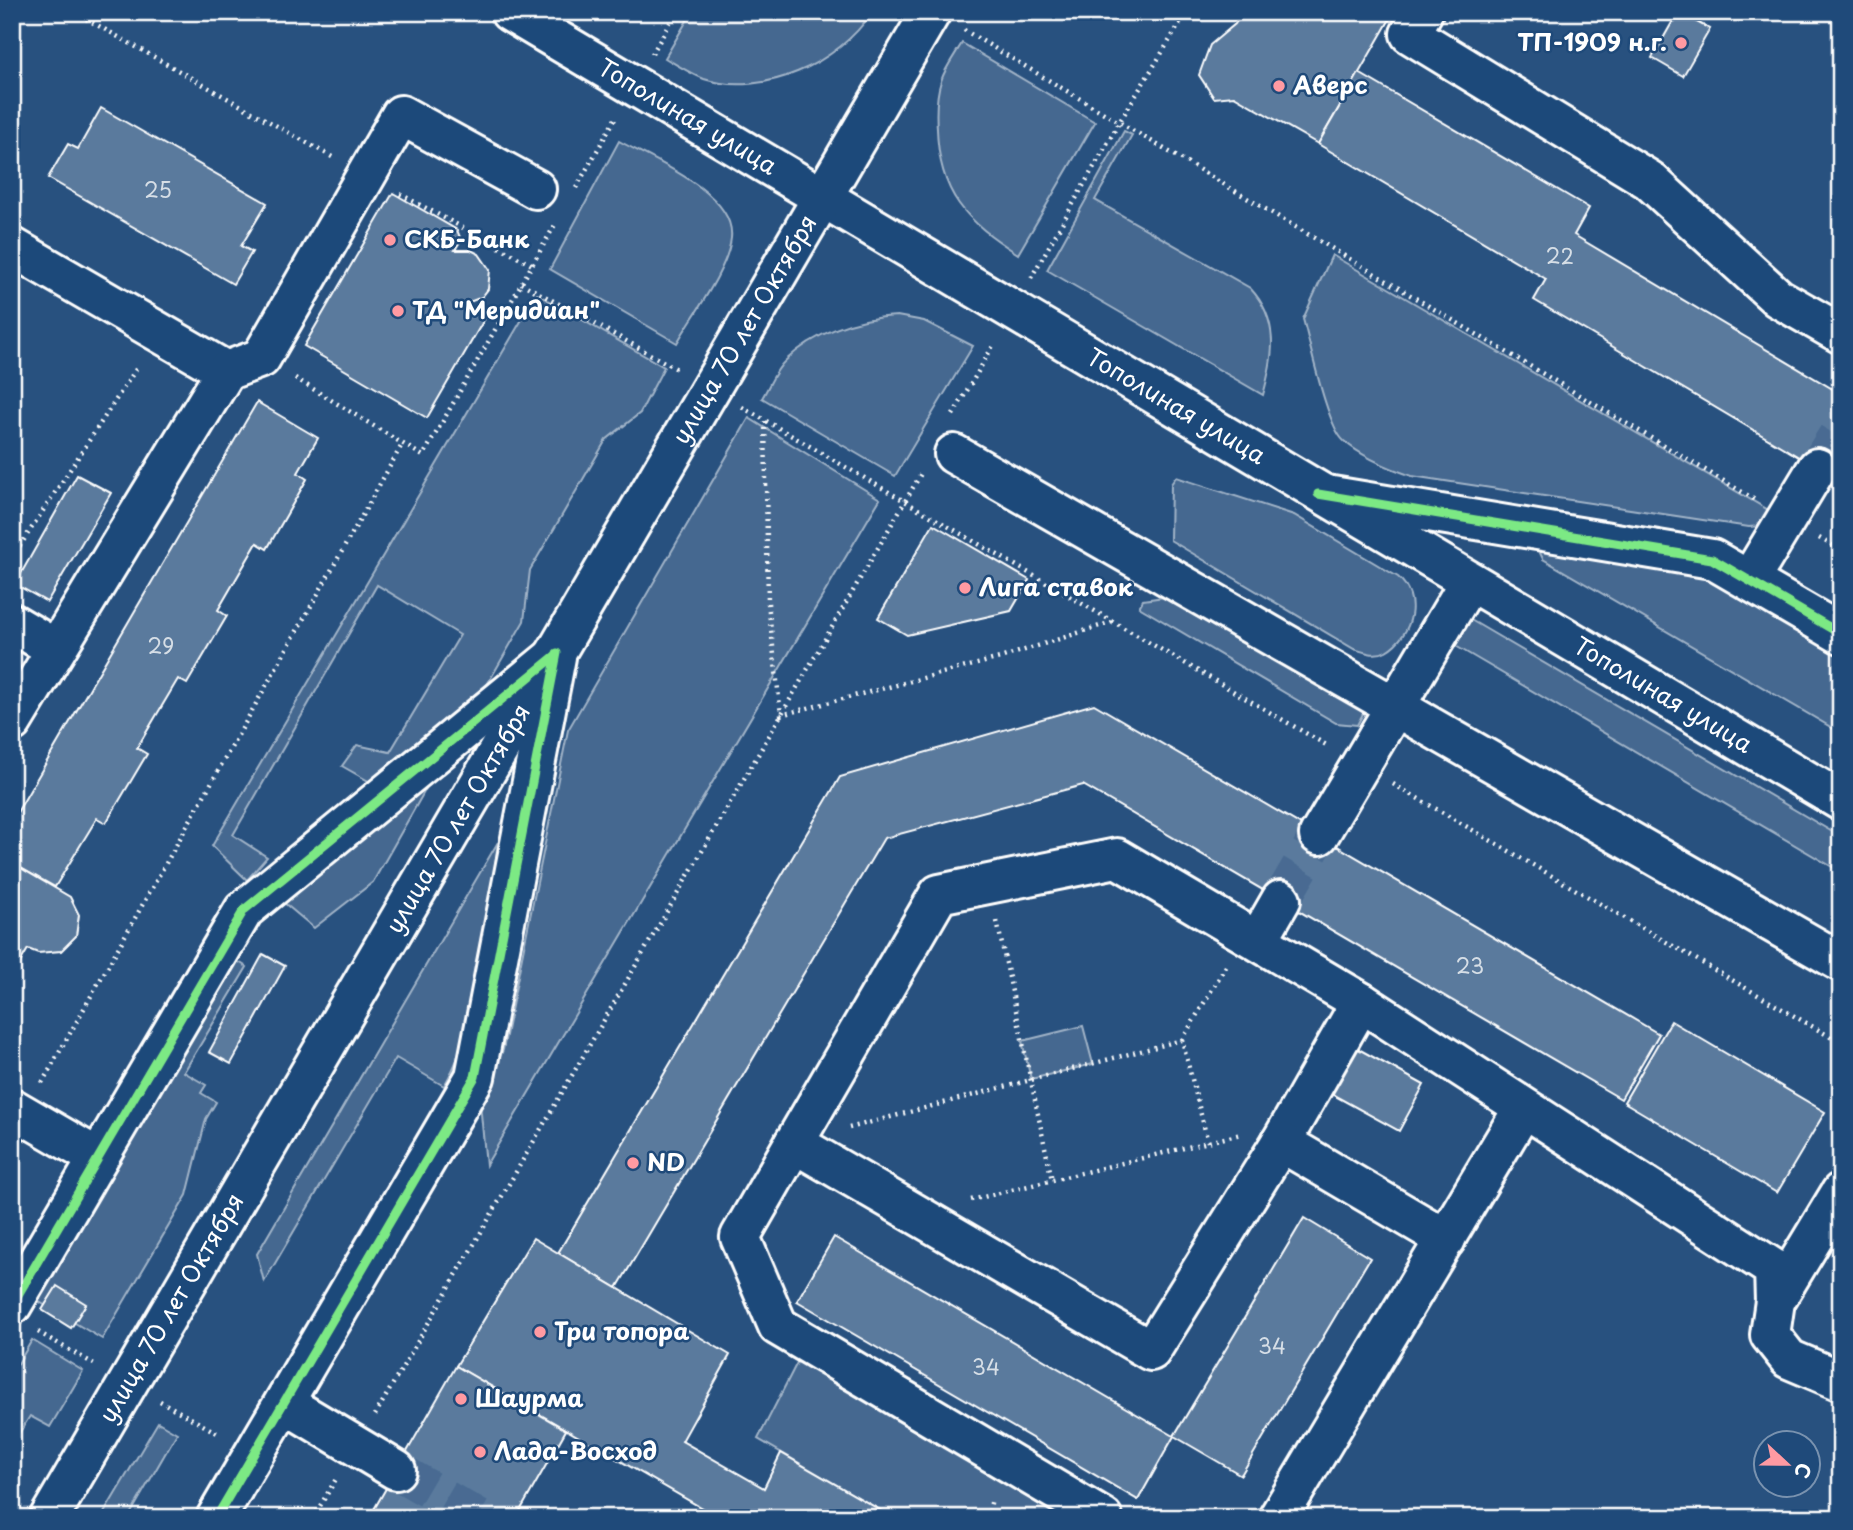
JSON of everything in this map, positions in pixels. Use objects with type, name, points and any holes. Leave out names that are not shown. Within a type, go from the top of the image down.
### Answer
[{"type":"main road","name":"Тополиная улица","points":[[510,12],[1841,802]]},
{"type":"main road","points":[[1423,12],[1410,34],[1649,180],[1778,298],[1841,334]]},
{"type":"main road","name":"улица 70 лет Октября","points":[[50,1518],[824,197],[944,19]]},
{"type":"main road","points":[[12,722],[226,371],[261,358],[401,115],[556,200]]},
{"type":"main road","points":[[12,247],[226,371]]},
{"type":"main road","points":[[943,447],[1841,962]]},
{"type":"main road","points":[[1749,579],[1817,468]]},
{"type":"main road","points":[[1318,494],[1712,559],[1841,634]]},
{"type":"main road","points":[[1319,835],[1469,582]]},
{"type":"main road","points":[[12,623],[56,649]]},
{"type":"main road","points":[[12,1305],[244,910],[556,654]]},
{"type":"main road","points":[[216,1518],[475,1077],[556,654]]},
{"type":"main road","points":[[1103,1518],[778,1326],[740,1237],[939,894],[1117,858],[1361,1002],[1774,1269],[1775,1301],[1770,1335],[1789,1359],[1841,1381]]},
{"type":"main road","points":[[1252,936],[1281,901]]},
{"type":"main road","points":[[794,1143],[1151,1351],[1287,1132],[1361,1002]]},
{"type":"main road","points":[[1278,1518],[1523,1109]]},
{"type":"main road","points":[[18,1111],[98,1158]]},
{"type":"main road","points":[[1287,1132],[1446,1239]]},
{"type":"main road","points":[[1775,1301],[1841,1192]]},
{"type":"main road","points":[[284,1403],[396,1470]]},
{"type":"path","points":[[74,12],[532,265]]},
{"type":"path","points":[[261,358],[424,456],[532,265],[556,200],[635,85],[676,12]]},
{"type":"path","points":[[313,1518],[780,715],[943,447],[1012,312],[1120,121],[1187,12]]},
{"type":"path","points":[[944,19],[1787,519]]},
{"type":"path","points":[[12,558],[160,332]]},
{"type":"path","points":[[765,420],[768,603],[780,715]]},
{"type":"path","points":[[18,1111],[403,443]]},
{"type":"path","points":[[780,715],[1000,658],[1113,622]]},
{"type":"path","points":[[990,884],[1052,1180]]},
{"type":"path","points":[[794,1143],[1182,1040],[1252,936]]},
{"type":"path","points":[[1182,1040],[1208,1142]]},
{"type":"path","points":[[916,1214],[1208,1142],[1287,1132]]},
{"type":"shaded area","points":[[692,12],[872,12],[840,47],[798,72],[774,80],[727,84],[704,79],[665,58]]},
{"type":"shaded area","points":[[962,43],[1095,122],[1018,254],[970,217],[959,204],[943,171],[937,129],[938,93],[945,71]]},
{"type":"shaded area","points":[[1124,131],[1132,135],[1095,200],[1250,288],[1266,313],[1272,339],[1270,366],[1263,395],[1047,270]]},
{"type":"shaded area","points":[[619,141],[689,179],[720,206],[729,222],[731,238],[724,264],[677,343],[550,269]]},
{"type":"shaded area","points":[[1332,255],[1775,514],[1760,526],[1749,527],[1412,476],[1367,457],[1344,441],[1331,419],[1303,319]]},
{"type":"shaded area","points":[[537,294],[664,367],[640,413],[606,440],[530,570],[524,621],[477,702],[372,783],[342,766],[357,745],[390,752],[460,635],[377,585],[233,835],[267,857],[247,880],[212,846]]},
{"type":"shaded area","points":[[897,316],[924,321],[973,346],[895,476],[762,398],[781,365],[809,342],[851,323]]},
{"type":"shaded area","points":[[749,418],[880,499],[486,1165],[480,1103],[503,1050],[568,730]]},
{"type":"shaded area","points":[[1176,477],[1294,515],[1398,577],[1410,595],[1412,605],[1403,635],[1382,653],[1354,649],[1170,540],[1171,484]]},
{"type":"shaded area","points":[[1537,547],[1714,566],[1841,640],[1841,733],[1543,559]]},
{"type":"shaded area","points":[[1192,593],[1366,708],[1357,725],[1336,723],[1139,607],[1143,600]]},
{"type":"shaded area","points":[[1469,619],[1841,837],[1841,872],[1454,645]]},
{"type":"shaded area","points":[[428,785],[373,882],[314,928],[283,902]]},
{"type":"shaded area","points":[[498,842],[487,936],[476,999],[458,1058],[444,1086],[396,1058],[264,1282],[257,1254]]},
{"type":"shaded area","points":[[232,958],[247,967],[184,1072],[206,1085],[201,1093],[216,1102],[206,1119],[187,1195],[102,1339],[31,1297]]},
{"type":"shaded area","points":[[1083,1026],[1093,1064],[1031,1079],[1022,1041]]},
{"type":"shaded area","points":[[32,1340],[83,1371],[50,1427],[30,1416],[18,1435],[12,1432],[12,1374]]},
{"type":"shaded area","points":[[807,1343],[1103,1518],[894,1518],[758,1439]]},
{"type":"shaded area","points":[[158,1422],[177,1433],[128,1518],[101,1518]]},
{"type":"building","name":"Аверс","points":[[1242,12],[1394,12],[1318,144],[1234,96],[1214,98],[1199,75],[1210,45],[1235,24]]},
{"type":"building","name":"ТП-1909 н.г.","points":[[1678,12],[1710,29],[1683,76],[1652,58]]},
{"type":"building","points":[[1359,73],[1589,208],[1574,235],[1841,394],[1841,482],[1534,300],[1546,279],[1318,144]]},
{"type":"building","points":[[101,108],[267,203],[241,246],[252,252],[233,284],[48,178],[68,144],[78,149]]},
{"type":"building","name":"ТД \"Меридиан\"","points":[[393,193],[457,230],[461,240],[455,250],[471,250],[479,254],[490,270],[488,289],[482,297],[462,305],[485,318],[427,418],[304,346]]},
{"type":"building","points":[[257,402],[318,438],[298,473],[307,479],[267,549],[257,543],[218,610],[227,616],[187,684],[178,679],[137,748],[147,754],[106,823],[97,818],[55,887],[12,863],[12,821]]},
{"type":"building","points":[[77,475],[111,493],[47,602],[15,584]]},
{"type":"building","points":[[933,524],[1029,580],[1011,611],[907,635],[878,618]]},
{"type":"building","points":[[1094,704],[1659,1034],[1621,1099],[1083,785],[884,838],[617,1288],[558,1253],[840,777]]},
{"type":"building","points":[[12,863],[70,897],[79,915],[76,936],[61,951],[38,953],[28,949],[12,976]]},
{"type":"building","points":[[263,954],[285,966],[231,1064],[209,1052]]},
{"type":"building","points":[[1671,1021],[1825,1112],[1777,1193],[1624,1102]]},
{"type":"building","points":[[1353,1046],[1424,1085],[1399,1131],[1328,1092]]},
{"type":"building","points":[[1304,1218],[1370,1258],[1241,1475],[1174,1436]]},
{"type":"building","points":[[834,1237],[1174,1436],[1138,1500],[797,1301]]},
{"type":"building","points":[[533,1238],[730,1355],[682,1441],[764,1488],[781,1453],[894,1518],[701,1518],[705,1510],[456,1366]]},
{"type":"building","points":[[57,1286],[86,1304],[71,1328],[42,1310]]},
{"type":"building","name":"Лада-Восход","points":[[456,1366],[566,1430],[516,1518],[369,1518]]},
{"type":"tunnel","points":[[1817,468],[1841,429]]},
{"type":"tunnel","points":[[1281,900],[1319,835]]},
{"type":"tunnel","points":[[396,1470],[478,1518]]},
{"type":"cycle path","points":[[1318,494],[1712,559],[1841,634]]},
{"type":"cycle path","points":[[216,1518],[475,1077],[557,653]]},
{"type":"cycle path","points":[[12,1305],[244,910],[555,656]]},
{"type":"place","name":"ТП-1909 н.г.","points":[[1681,43]]},
{"type":"place","name":"Аверс","points":[[1279,86]]},
{"type":"place","name":"СКБ-Банк","points":[[390,240]]},
{"type":"place","name":"ТД \"Меридиан\"","points":[[398,311]]},
{"type":"place","name":"Лига ставок","points":[[965,588]]},
{"type":"place","name":"ND","points":[[633,1163]]},
{"type":"place","name":"Три топора","points":[[540,1332]]},
{"type":"place","name":"Шаурма","points":[[461,1399]]},
{"type":"place","name":"Лада-Восход","points":[[480,1452]]}]
